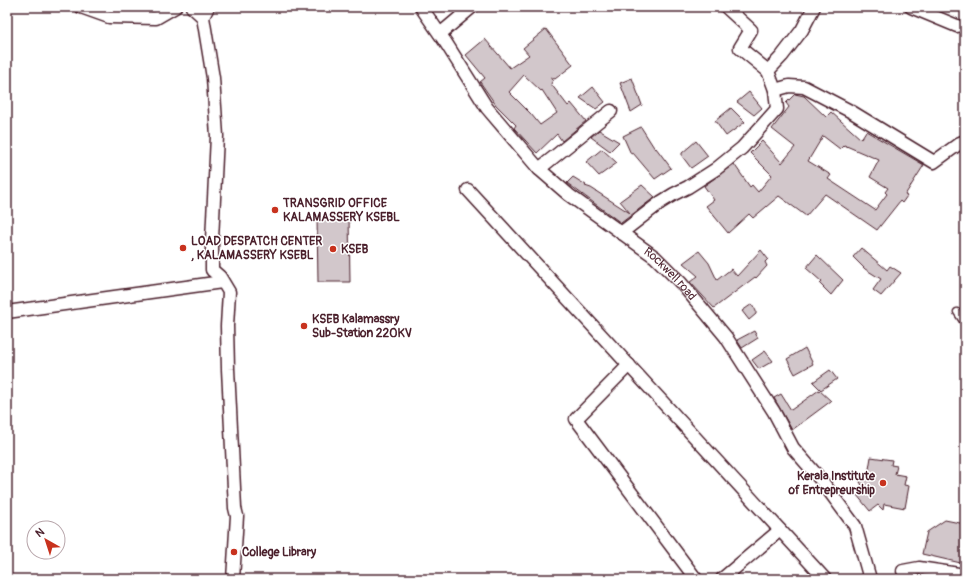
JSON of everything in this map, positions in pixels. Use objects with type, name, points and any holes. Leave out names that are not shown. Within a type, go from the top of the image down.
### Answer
[{"type":"street","points":[[81,7],[110,17],[156,18],[175,7]]},
{"type":"street","points":[[192,7],[205,12],[213,78],[217,136],[212,270],[220,276],[228,292],[228,369],[235,508],[237,516],[233,579]]},
{"type":"street","name":"Rockwell road","points":[[421,7],[487,108],[539,169],[569,195],[655,256],[681,283],[726,337],[774,412],[793,448],[822,480],[854,526],[870,579]]},
{"type":"street","points":[[440,34],[472,7]]},
{"type":"street","points":[[621,233],[661,202],[716,169],[742,148],[776,109],[775,90],[768,71],[740,48],[752,30],[726,7]]},
{"type":"street","points":[[768,71],[782,56],[802,30],[814,7]]},
{"type":"street","points":[[911,7],[957,26]]},
{"type":"street","points":[[775,90],[790,86],[804,87],[852,112],[934,162],[965,140]]},
{"type":"street","points":[[539,169],[611,111]]},
{"type":"street","points":[[468,190],[825,579]]},
{"type":"street","points":[[7,312],[222,282]]},
{"type":"street","points":[[629,366],[576,419],[696,579]]},
{"type":"street","points":[[722,579],[780,530]]},
{"type":"street","points":[[903,571],[918,568],[965,575]]},
{"type":"lane","points":[[957,312],[965,324]]},
{"type":"building","points":[[546,29],[573,65],[555,79],[551,77],[553,80],[551,84],[568,106],[571,103],[586,121],[562,141],[557,134],[537,153],[514,128],[516,125],[496,105],[480,82],[485,78],[466,55],[485,39],[510,68],[529,55],[523,48]],"holes":[[[524,75],[541,91],[542,90],[557,113],[540,125],[509,92]]]},
{"type":"building","points":[[632,78],[642,105],[631,112],[620,83]]},
{"type":"building","points":[[593,87],[605,102],[596,109],[580,98]]},
{"type":"building","points":[[749,92],[762,108],[754,115],[737,102]]},
{"type":"building","points":[[795,94],[804,96],[826,117],[831,112],[861,139],[866,131],[924,165],[905,195],[907,196],[902,203],[900,201],[877,230],[825,194],[806,216],[779,196],[753,218],[749,214],[728,233],[706,206],[714,200],[704,186],[734,164],[750,187],[752,185],[758,192],[772,175],[750,153],[762,141],[782,163],[795,147],[772,129],[789,107],[786,103]],"holes":[[[823,136],[840,149],[844,145],[879,160],[870,177],[888,188],[885,192],[887,194],[875,210],[828,179],[831,175],[808,161]]]},
{"type":"building","points":[[731,108],[745,122],[726,136],[715,121]]},
{"type":"building","points":[[641,127],[655,149],[656,148],[671,168],[655,179],[633,153],[631,154],[623,136]]},
{"type":"building","points":[[599,130],[619,142],[610,151],[591,137]]},
{"type":"building","points":[[696,141],[708,156],[691,168],[682,156],[682,153]]},
{"type":"building","points":[[602,149],[617,163],[599,176],[586,162]]},
{"type":"building","points":[[573,177],[586,185],[585,186],[591,188],[630,213],[620,201],[642,185],[655,197],[621,223],[567,183]]},
{"type":"building","name":"KSEB","points":[[349,216],[350,282],[318,282],[317,217]]},
{"type":"building","points":[[861,248],[887,270],[890,266],[901,273],[881,296],[873,290],[881,279],[865,269],[853,257]]},
{"type":"building","points":[[761,250],[768,259],[765,262],[767,266],[756,278],[755,277],[714,308],[690,282],[698,276],[683,263],[699,251],[709,263],[717,280],[731,269],[737,276]]},
{"type":"building","points":[[817,255],[843,280],[831,295],[820,284],[822,282],[806,268]]},
{"type":"building","points":[[752,304],[756,314],[749,320],[742,311]]},
{"type":"building","points":[[754,331],[758,338],[742,348],[737,340]]},
{"type":"building","points":[[805,348],[813,364],[795,374],[787,359]]},
{"type":"building","points":[[765,351],[773,361],[759,369],[752,360]]},
{"type":"building","points":[[830,370],[837,379],[821,390],[813,382]]},
{"type":"building","points":[[819,390],[831,401],[792,430],[774,398],[781,394],[791,410]]},
{"type":"building","name":"Kerala Institute of Entrepreurship","points":[[871,457],[892,460],[891,465],[897,466],[895,474],[906,476],[904,485],[909,486],[905,508],[884,504],[883,510],[878,505],[870,511],[856,494],[863,487],[859,480],[868,475]]},
{"type":"building","points":[[945,520],[965,524],[965,564],[922,554],[927,532]]},
{"type":"place","name":"TRANSGRID OFFICE KALAMASSERY KSEBL","points":[[275,210]]},
{"type":"place","name":"LOAD DESPATCH CENTER , KALAMASSERY KSEBL","points":[[183,248]]},
{"type":"place","name":"KSEB","points":[[333,249]]},
{"type":"place","name":"KSEB Kalamassry Sub-Station 220KV","points":[[304,326]]},
{"type":"place","name":"Kerala Institute of Entrepreurship","points":[[883,483]]},
{"type":"place","name":"College Library","points":[[234,552]]}]
